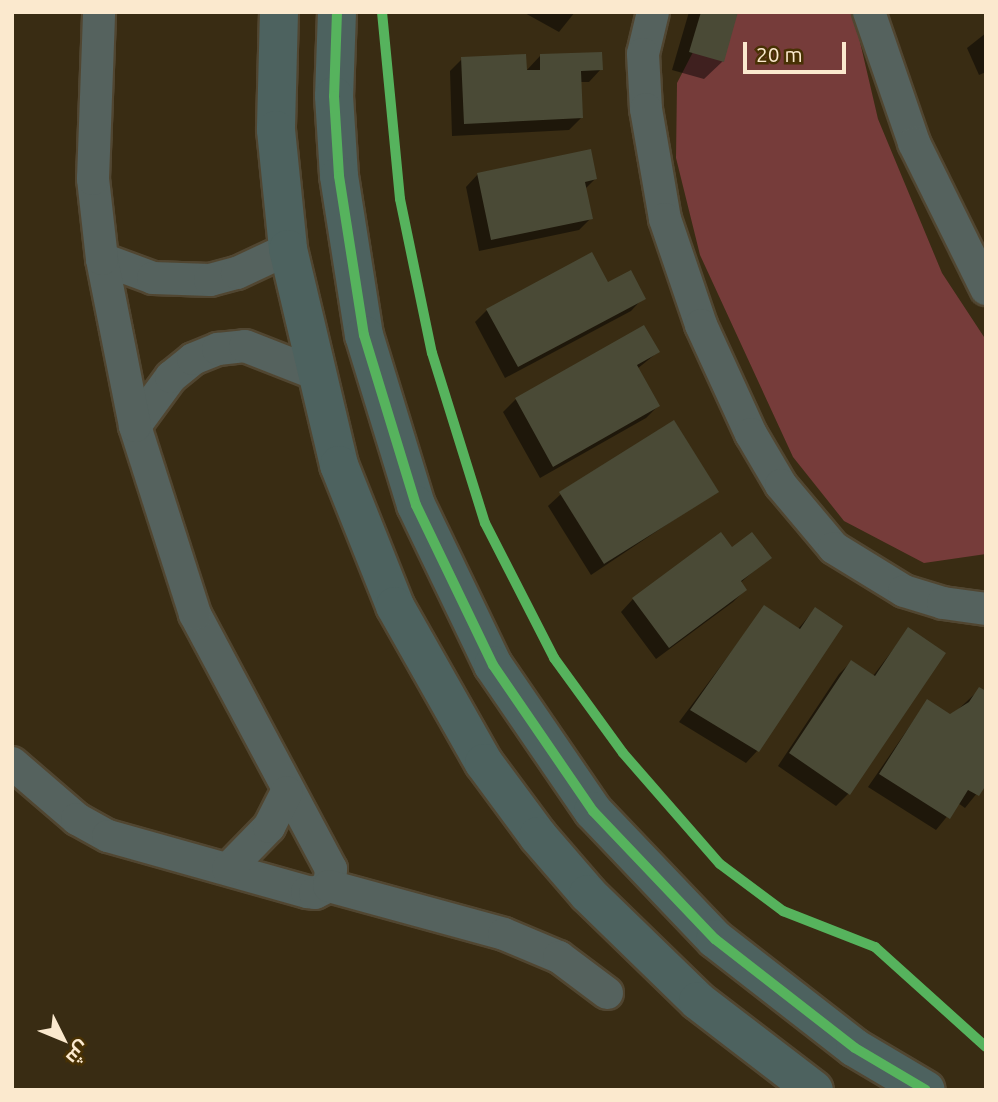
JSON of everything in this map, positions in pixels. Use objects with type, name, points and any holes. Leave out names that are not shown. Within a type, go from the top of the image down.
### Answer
[{"type":"street","points":[[99,12],[93,179],[102,259],[135,426],[195,614],[287,792],[331,869],[329,886]]},
{"type":"street","points":[[279,12],[276,130],[288,249],[314,373],[358,524],[436,687],[484,763],[538,836],[642,948],[698,1001],[814,1090]]},
{"type":"street","points":[[337,12],[334,96],[339,176],[364,335],[416,505],[493,664],[593,810],[715,939],[855,1048],[926,1090]]},
{"type":"street","points":[[653,12],[643,54],[646,109],[666,219],[701,325],[751,434],[806,517],[845,556],[904,591],[986,608]]},
{"type":"street","points":[[869,12],[914,143],[986,289]]},
{"type":"street","points":[[102,259],[153,278],[200,281],[237,274],[288,249]]},
{"type":"street","points":[[135,426],[172,377],[193,359],[218,349],[245,346],[314,373]]},
{"type":"street","points":[[12,764],[77,819],[108,836],[315,893],[329,886],[504,934],[559,957],[607,993]]},
{"type":"street","points":[[228,869],[269,827],[287,792]]},
{"type":"shaded area","points":[[725,12],[853,12],[878,119],[942,273],[986,340],[986,554],[924,563],[844,521],[793,457],[700,255],[676,158],[677,83],[709,21]]},
{"type":"building","points":[[701,12],[738,12],[724,62],[689,52]]},
{"type":"building","points":[[602,52],[603,70],[581,71],[583,118],[464,124],[461,57],[526,54],[527,70],[540,70],[540,54]]},
{"type":"building","points":[[591,149],[597,179],[585,182],[593,219],[491,240],[477,173]]},
{"type":"building","points":[[592,252],[608,282],[631,270],[646,299],[518,367],[486,309]]},
{"type":"building","points":[[644,325],[660,352],[637,365],[660,406],[553,467],[515,398]]},
{"type":"building","points":[[674,420],[719,492],[604,564],[559,492]]},
{"type":"building","points":[[721,532],[732,547],[752,532],[772,558],[741,581],[747,590],[669,648],[632,598]]},
{"type":"building","points":[[764,605],[800,629],[815,607],[843,626],[759,752],[690,710]]},
{"type":"building","points":[[908,627],[946,653],[850,795],[789,753],[851,660],[875,676]]},
{"type":"building","points":[[979,687],[986,691],[986,785],[979,796],[968,790],[950,819],[879,774],[927,699],[950,714],[969,702]]},
{"type":"cycle path","points":[[337,12],[334,96],[339,176],[364,335],[416,505],[493,665],[593,811],[715,939],[855,1048],[926,1090]]},
{"type":"cycle path","points":[[382,12],[400,199],[432,353],[485,523],[554,658],[623,753],[720,864],[783,911],[875,947],[986,1047]]}]
